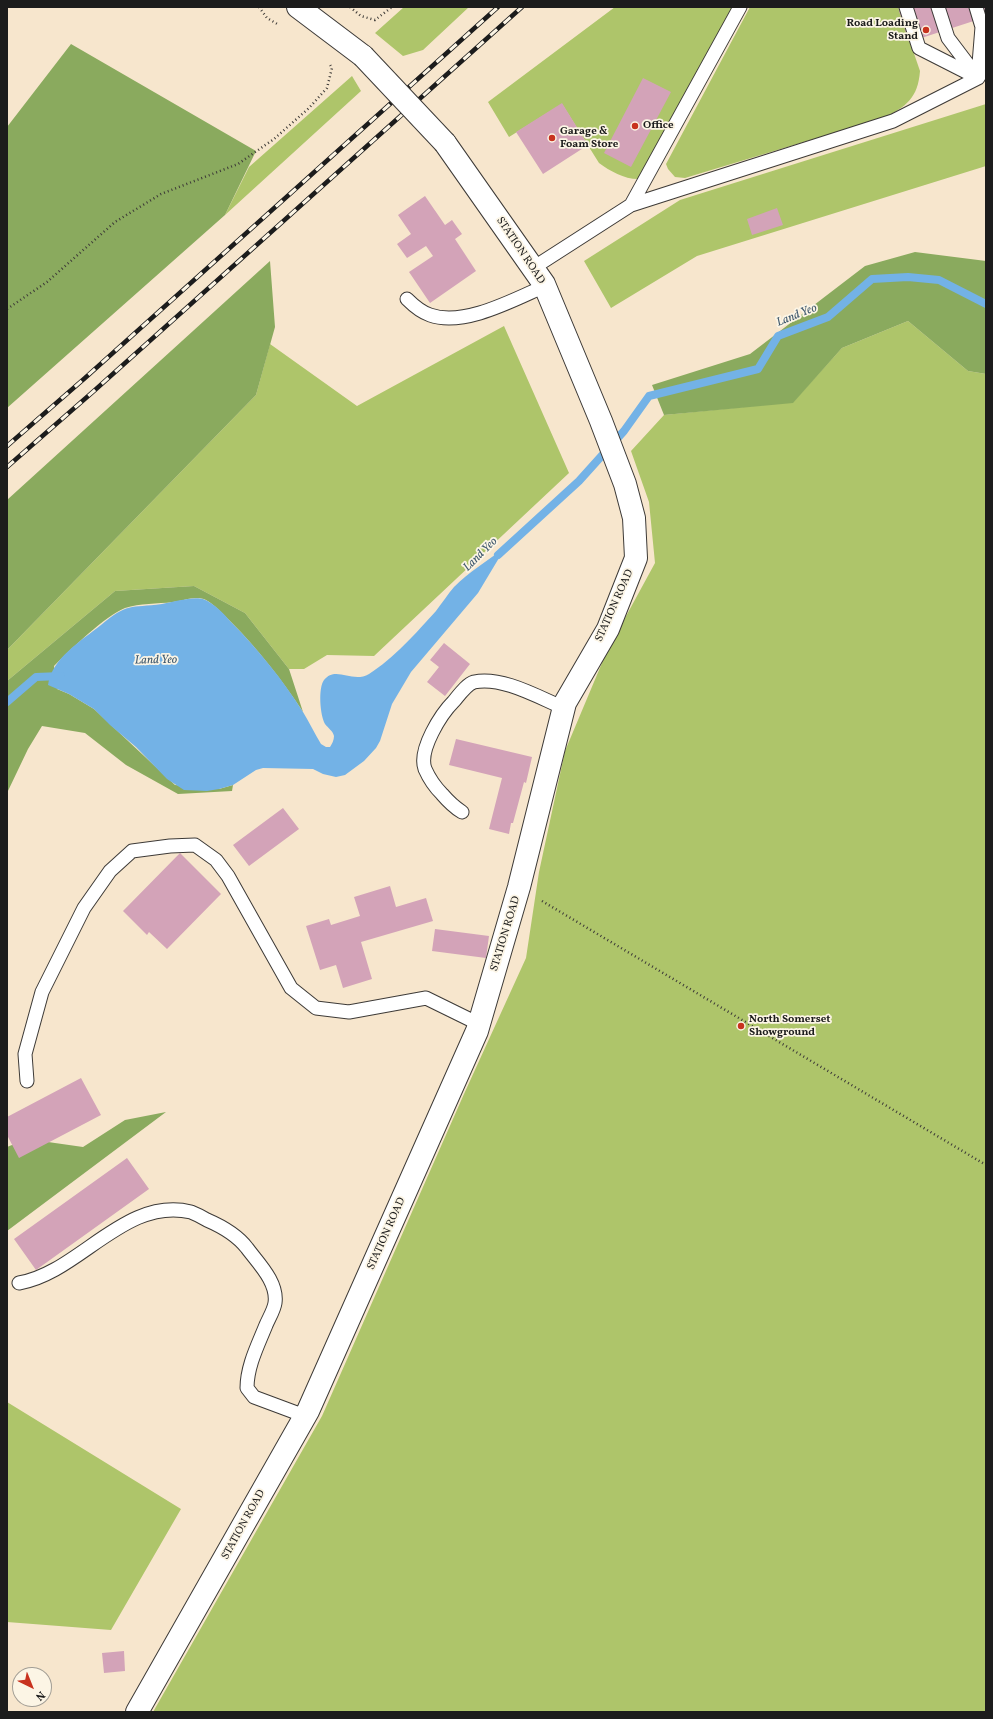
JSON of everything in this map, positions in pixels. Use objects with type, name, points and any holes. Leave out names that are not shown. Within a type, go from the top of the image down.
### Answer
[{"type":"street","name":"STATION ROAD","points":[[137,1712],[305,1416],[479,1024],[519,887],[565,703],[608,629],[636,558],[634,518],[625,484],[601,421],[545,286],[445,143],[363,56],[298,7]]},
{"type":"lane","points":[[631,205],[740,7]]},
{"type":"lane","points":[[906,7],[919,48],[978,78]]},
{"type":"lane","points":[[938,7],[948,38],[978,78]]},
{"type":"lane","points":[[976,7],[982,27],[978,78]]},
{"type":"lane","points":[[533,268],[631,205],[892,122],[978,78],[986,65]]},
{"type":"lane","points":[[407,299],[421,312],[431,316],[462,317],[500,306],[545,286]]},
{"type":"lane","points":[[462,812],[455,808],[434,786],[425,767],[425,748],[436,726],[450,705],[472,682],[488,681],[505,684],[564,708]]},
{"type":"lane","points":[[27,1081],[25,1054],[42,992],[84,908],[110,871],[132,851],[170,846],[195,845],[216,860],[228,876],[291,988],[316,1008],[349,1012],[426,998],[479,1024]]},
{"type":"lane","points":[[19,1283],[31,1281],[54,1271],[109,1233],[149,1213],[172,1211],[191,1212],[220,1225],[243,1243],[265,1271],[274,1288],[275,1303],[247,1376],[247,1388],[254,1397],[305,1416]]},
{"type":"path","points":[[259,7],[267,18],[281,26]]},
{"type":"path","points":[[350,7],[361,16],[375,20],[392,7]]},
{"type":"path","points":[[7,309],[47,282],[115,222],[161,194],[238,164],[274,139],[309,108],[327,88],[332,68],[328,62]]},
{"type":"path","points":[[519,887],[986,1165]]},
{"type":"green space","points":[[404,7],[469,7],[423,50],[403,56],[375,33]]},
{"type":"green space","points":[[615,7],[733,7],[646,169],[638,179],[628,178],[617,174],[599,163],[562,104],[509,137],[488,102]]},
{"type":"green space","points":[[750,7],[898,7],[920,71],[917,88],[904,105],[883,118],[685,178],[675,177],[668,169],[666,164]]},
{"type":"green space","points":[[71,44],[256,151],[225,215],[7,408],[7,127]]},
{"type":"green space","points":[[352,76],[361,91],[225,215],[249,167]]},
{"type":"green space","points":[[986,104],[986,166],[697,256],[611,308],[584,261],[680,200]]},
{"type":"green space","points":[[915,252],[986,261],[986,374],[968,371],[908,321],[842,348],[793,403],[664,415],[652,385],[750,354],[865,266]]},
{"type":"green space","points":[[270,261],[275,327],[256,395],[7,650],[7,500]]},
{"type":"green space","name":"North Somerset Showground","points":[[908,321],[968,371],[986,374],[986,1712],[153,1712],[322,1416],[464,1094],[526,958],[539,872],[565,751],[607,651],[655,563],[649,502],[631,451],[664,415],[793,402],[842,348]]},
{"type":"green space","points":[[504,326],[569,473],[374,656],[327,655],[304,669],[289,669],[245,613],[194,586],[115,591],[7,681],[7,650],[256,395],[270,344],[357,406]]},
{"type":"green space","points":[[194,586],[245,613],[289,669],[303,712],[287,688],[241,632],[213,604],[198,598],[137,605],[117,612],[88,634],[54,666],[57,689],[69,694],[94,709],[175,785],[219,789],[233,785],[232,791],[178,794],[126,765],[85,733],[42,726],[28,749],[7,793],[7,681],[115,591]]},
{"type":"green space","points":[[166,1112],[7,1231],[7,1147],[27,1139],[83,1147],[125,1120]]},
{"type":"green space","points":[[7,1402],[181,1509],[111,1630],[7,1622]]},
{"type":"water","points":[[505,548],[478,593],[411,672],[392,704],[380,741],[376,748],[364,761],[345,775],[336,777],[323,774],[313,769],[263,768],[256,770],[233,785],[219,789],[207,791],[184,790],[167,779],[136,747],[94,709],[69,694],[48,685],[55,666],[61,658],[76,644],[117,613],[129,608],[199,598],[215,606],[241,632],[279,677],[295,700],[321,744],[326,747],[330,747],[334,736],[323,720],[321,708],[320,695],[324,680],[334,674],[363,677],[378,668],[413,636],[460,582],[479,566]]},
{"type":"building","name":"Road Loading Stand","points":[[912,7],[986,7],[986,17],[909,42],[899,11]]},
{"type":"building","name":"Office","points":[[643,78],[671,92],[631,167],[604,153]]},
{"type":"building","name":"Garage & Foam Store","points":[[562,103],[588,145],[543,174],[516,132]]},
{"type":"building","points":[[425,196],[445,225],[452,220],[462,234],[455,239],[476,271],[430,303],[409,272],[433,256],[426,246],[407,258],[397,244],[411,234],[398,215]]},
{"type":"building","points":[[777,208],[783,225],[752,235],[747,219]]},
{"type":"building","points":[[444,643],[470,664],[445,696],[427,682],[439,667],[430,660]]},
{"type":"building","points":[[456,739],[532,757],[526,783],[524,782],[509,834],[489,829],[502,778],[449,765]]},
{"type":"building","points":[[283,808],[299,829],[249,866],[233,845]]},
{"type":"building","points":[[180,853],[221,894],[167,949],[149,932],[147,935],[123,911]]},
{"type":"building","points":[[390,886],[396,907],[426,898],[433,921],[361,942],[372,979],[343,988],[336,965],[320,970],[306,926],[329,919],[331,925],[360,916],[354,897]]},
{"type":"building","points":[[435,929],[489,936],[486,958],[432,951]]},
{"type":"building","points":[[81,1078],[101,1115],[19,1158],[7,1135],[7,1117]]},
{"type":"building","points":[[127,1158],[149,1189],[36,1270],[14,1239]]},
{"type":"building","points":[[124,1651],[125,1671],[104,1673],[102,1653]]},
{"type":"waterway","name":"Land Yeo","points":[[498,555],[579,481],[624,431],[649,396],[758,369],[778,336],[828,317],[872,279],[908,277],[939,280],[986,304]]},
{"type":"waterway","name":"Land Yeo","points":[[7,702],[36,677],[61,676]]},
{"type":"railway","points":[[7,446],[85,378],[498,7]]},
{"type":"railway","points":[[7,467],[522,7]]},
{"type":"place","name":"Road Loading Stand","points":[[926,30]]},
{"type":"place","name":"Office","points":[[635,126]]},
{"type":"place","name":"Garage & Foam Store","points":[[552,138]]},
{"type":"place","name":"North Somerset Showground","points":[[741,1026]]}]
